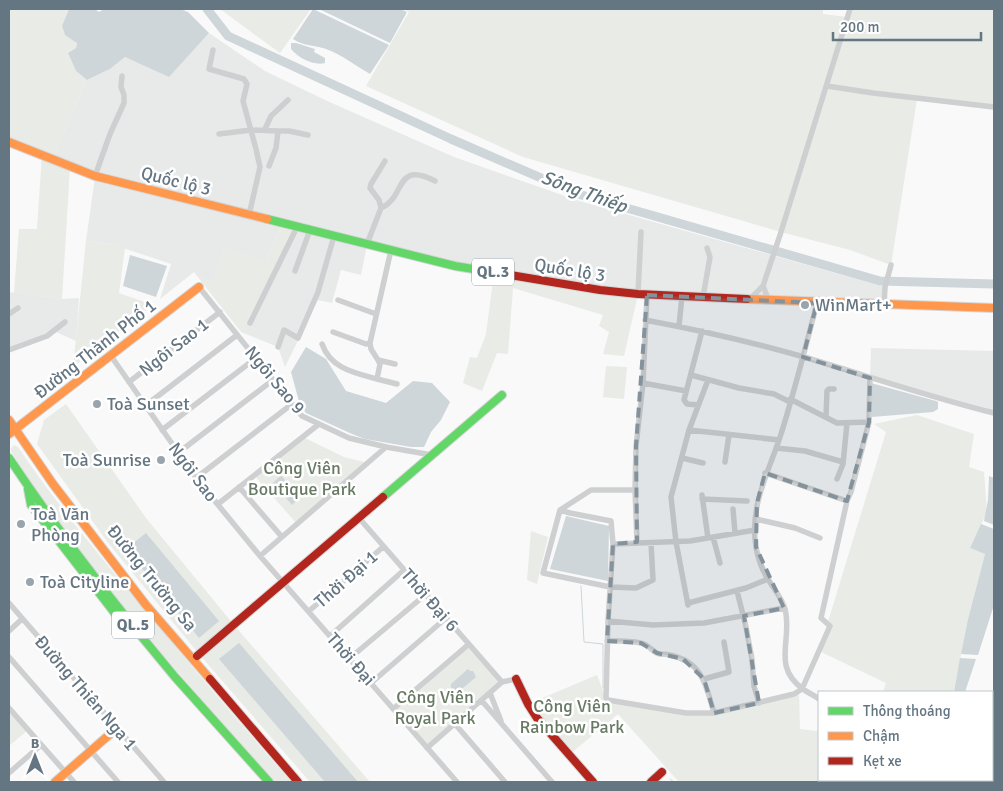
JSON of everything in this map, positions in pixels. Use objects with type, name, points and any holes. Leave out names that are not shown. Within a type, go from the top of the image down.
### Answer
[{"type":"main road","name":"Quốc lộ 3","points":[[9,142],[95,176],[455,266],[600,290],[647,295],[818,303],[994,308]]},
{"type":"main road","name":"Đường Thành Phố 1","points":[[12,432],[199,287]]},
{"type":"main road","points":[[198,656],[502,395]]},
{"type":"main road","name":"Đường Trường Sa","points":[[9,420],[12,432],[44,469],[146,605],[298,782]]},
{"type":"main road","name":"QL.5","points":[[9,458],[27,486],[164,663],[269,782]]},
{"type":"main road","name":"Đường Trường Sa","points":[[44,469],[55,478],[127,572],[226,690],[234,708]]},
{"type":"main road","points":[[516,679],[537,718],[593,782]]},
{"type":"main road","points":[[54,782],[117,728]]},
{"type":"main road","name":"Đường Trường Sa","points":[[287,769],[305,782]]},
{"type":"main road","points":[[651,782],[662,772]]},
{"type":"street","points":[[749,300],[763,286],[850,9]]},
{"type":"street","points":[[213,50],[208,68],[244,79],[247,84],[243,101],[260,167],[249,214]]},
{"type":"street","points":[[95,176],[110,134],[124,103],[121,87],[122,76]]},
{"type":"street","points":[[826,86],[994,107]]},
{"type":"street","points":[[265,129],[271,116],[288,100]]},
{"type":"street","points":[[219,134],[265,129],[308,135]]},
{"type":"street","points":[[270,166],[276,148],[278,131]]},
{"type":"street","points":[[367,244],[381,208],[380,200],[370,188],[384,161]]},
{"type":"street","points":[[381,208],[390,202],[409,176],[422,174],[435,181]]},
{"type":"street","points":[[250,323],[297,227]]},
{"type":"street","points":[[295,271],[310,230]]},
{"type":"street","points":[[638,294],[641,232]]},
{"type":"street","points":[[278,347],[284,330],[298,338],[318,292],[334,236]]},
{"type":"street","points":[[703,297],[710,257],[707,248]]},
{"type":"street","points":[[377,379],[380,364],[371,349],[370,343],[391,250]]},
{"type":"street","points":[[884,305],[885,287],[890,267]]},
{"type":"street","points":[[763,286],[769,301]]},
{"type":"street","name":"Ngôi Sao 9","points":[[199,287],[302,416],[349,438],[386,448],[432,455]]},
{"type":"street","points":[[637,542],[636,446],[647,295]]},
{"type":"street","points":[[679,326],[682,296]]},
{"type":"street","points":[[338,300],[376,314]]},
{"type":"street","points":[[818,303],[779,440],[765,473],[757,504],[755,530],[756,547],[762,566],[784,608],[788,633],[784,660],[787,670],[802,689],[818,698]]},
{"type":"street","points":[[9,314],[18,308]]},
{"type":"street","name":"Ngôi Sao 1","points":[[129,382],[220,312]]},
{"type":"street","points":[[645,320],[702,331],[803,357],[950,402],[994,413]]},
{"type":"street","points":[[9,350],[47,336],[65,322]]},
{"type":"street","points":[[698,406],[684,402],[702,331]]},
{"type":"street","points":[[333,332],[366,344],[370,343]]},
{"type":"street","points":[[145,406],[238,335]]},
{"type":"street","points":[[322,344],[326,354],[347,371],[397,384]]},
{"type":"street","name":"Ngôi Sao","points":[[111,356],[196,478],[260,556],[284,582]]},
{"type":"street","points":[[162,430],[256,358]]},
{"type":"street","points":[[378,360],[395,364]]},
{"type":"street","points":[[691,375],[739,388],[774,394],[826,416],[837,423],[869,422]]},
{"type":"street","points":[[560,510],[611,521],[612,544],[606,694],[608,700],[686,713],[714,713],[794,694],[802,689],[830,626],[821,618],[847,501],[869,422],[870,378]]},
{"type":"street","points":[[178,453],[273,380]]},
{"type":"street","points":[[708,380],[689,430],[671,497],[676,542],[688,604],[737,591],[768,579]]},
{"type":"street","points":[[642,383],[686,391]]},
{"type":"street","points":[[826,416],[827,391],[834,389]]},
{"type":"street","points":[[196,478],[292,404]]},
{"type":"street","points":[[837,480],[843,462],[847,423]]},
{"type":"street","points":[[218,504],[319,424]]},
{"type":"street","points":[[689,430],[759,438],[766,437],[779,440]]},
{"type":"street","points":[[725,462],[728,435]]},
{"type":"street","points":[[260,556],[386,448]]},
{"type":"street","points":[[776,448],[808,452],[843,462]]},
{"type":"street","points":[[682,458],[702,463]]},
{"type":"street","points":[[765,473],[847,501]]},
{"type":"street","points":[[240,487],[282,537]]},
{"type":"street","points":[[635,490],[591,490],[560,510],[543,573],[610,587],[636,588],[653,580],[651,543]]},
{"type":"street","points":[[720,563],[711,537],[702,497],[747,501]]},
{"type":"street","points":[[732,509],[735,533]]},
{"type":"street","name":"Thời Đại 6","points":[[359,518],[502,682]]},
{"type":"street","points":[[756,519],[795,528],[820,538]]},
{"type":"street","points":[[612,544],[690,541],[755,530]]},
{"type":"street","name":"Thời Đại 1","points":[[309,610],[384,546]]},
{"type":"street","points":[[330,636],[404,570]]},
{"type":"street","name":"Thời Đại","points":[[284,582],[458,782]]},
{"type":"street","points":[[737,591],[744,616],[752,659],[754,686],[759,702]]},
{"type":"street","points":[[350,658],[426,594]]},
{"type":"street","name":"Đường Thiên Nga 1","points":[[9,603],[164,782]]},
{"type":"street","points":[[608,622],[653,625],[704,623],[784,608]]},
{"type":"street","points":[[371,683],[446,618]]},
{"type":"street","points":[[9,631],[22,619]]},
{"type":"street","points":[[607,641],[641,643],[657,653],[670,654],[694,667],[704,679],[714,713]]},
{"type":"street","points":[[704,679],[729,672],[724,642]]},
{"type":"street","points":[[393,708],[469,644]]},
{"type":"street","points":[[9,657],[118,782]]},
{"type":"street","points":[[427,748],[502,682],[516,679]]},
{"type":"street","points":[[490,693],[502,725]]},
{"type":"street","points":[[482,701],[552,782]]},
{"type":"street","points":[[9,708],[74,782]]},
{"type":"street","points":[[455,724],[505,782]]},
{"type":"street","points":[[9,773],[41,745]]},
{"type":"highlighted area","points":[[647,295],[817,303],[803,357],[870,378],[869,422],[847,501],[765,473],[757,503],[756,547],[784,608],[744,616],[759,703],[714,713],[704,679],[683,659],[657,653],[641,643],[607,641],[613,544],[637,542],[636,446]]},
{"type":"shaded area","points":[[69,9],[95,9],[99,12],[104,9],[180,9],[188,12],[209,33],[169,77],[125,57],[110,69],[87,80],[76,71],[68,53],[76,48],[77,43],[65,35],[62,26]]},
{"type":"shaded area","points":[[313,9],[389,45],[370,74],[332,51],[293,39]]},
{"type":"shaded area","points":[[319,9],[400,9],[407,12],[390,43]]},
{"type":"shaded area","points":[[209,33],[265,71],[325,100],[454,157],[576,200],[885,287],[884,305],[600,290],[367,245],[361,275],[341,270],[332,303],[318,300],[285,367],[278,347],[241,332],[297,228],[282,223],[266,261],[212,283],[197,276],[194,272],[160,299],[171,264],[111,244],[86,241],[95,177],[52,159],[87,80],[110,69],[125,57],[169,76]]},
{"type":"shaded area","points":[[291,43],[315,49],[314,52],[325,58],[325,63],[311,62],[302,58],[291,49]]},
{"type":"shaded area","points":[[130,255],[167,266],[156,297],[123,286]]},
{"type":"shaded area","points":[[9,292],[62,299],[79,298],[76,341],[54,331],[9,350]]},
{"type":"shaded area","points":[[306,347],[326,359],[346,391],[386,403],[413,381],[432,383],[450,402],[424,447],[411,447],[365,439],[306,413],[300,405],[291,372]]},
{"type":"shaded area","points":[[871,348],[994,351],[994,413],[870,378]]},
{"type":"shaded area","points":[[871,383],[936,401],[938,402],[938,409],[933,412],[872,417]]},
{"type":"shaded area","points":[[281,475],[288,484],[294,486],[294,490],[300,497],[292,505],[273,483]]},
{"type":"shaded area","points":[[989,476],[994,478],[994,525],[984,521],[988,500]]},
{"type":"shaded area","points":[[566,516],[609,526],[608,581],[550,569]]},
{"type":"shaded area","points":[[981,524],[994,529],[994,605],[978,655],[961,654],[985,554],[970,548]]},
{"type":"shaded area","points":[[146,533],[219,621],[199,638],[126,549]]},
{"type":"shaded area","points":[[239,643],[358,782],[325,782],[219,659]]},
{"type":"shaded area","points":[[960,658],[976,659],[965,691],[954,691]]},
{"type":"shaded area","points":[[468,669],[473,671],[476,677],[457,693],[451,691],[451,684]]},
{"type":"green space","points":[[9,9],[69,9],[62,26],[65,35],[77,42],[76,48],[68,53],[76,71],[87,80],[52,159],[70,167],[62,299],[14,293],[19,229],[37,229],[42,155],[9,142]]},
{"type":"green space","points":[[220,9],[311,9],[280,53]]},
{"type":"green space","points":[[403,9],[823,9],[823,14],[847,17],[850,9],[994,9],[994,106],[917,99],[891,265],[850,250],[781,232],[523,157],[366,86],[409,12]]},
{"type":"green space","points":[[282,223],[297,227],[241,332],[197,276],[212,283],[223,247],[266,261]]},
{"type":"green space","points":[[86,241],[125,248],[119,293],[153,305],[73,367]]},
{"type":"green space","points":[[494,273],[638,294],[624,356],[603,354],[609,332],[599,326],[603,315],[513,288],[508,354],[497,353],[482,391],[463,383],[470,357],[477,358],[486,334]]},
{"type":"green space","points":[[606,366],[627,367],[624,399],[603,397]]},
{"type":"green space","points":[[66,404],[146,518],[234,625],[370,782],[310,782],[199,654],[109,544],[37,444],[44,420]]},
{"type":"green space","points":[[917,415],[974,434],[969,467],[984,472],[987,512],[970,548],[985,554],[968,619],[954,691],[883,691],[886,683],[819,651],[886,432],[874,424]]},
{"type":"green space","name":"Công Viên Boutique Park","points":[[303,437],[344,457],[368,463],[297,524],[254,475]]},
{"type":"green space","points":[[14,445],[18,447],[104,561],[291,782],[273,782],[125,609],[42,500],[11,451]]},
{"type":"green space","points":[[531,531],[548,537],[537,584],[527,580]]},
{"type":"green space","name":"Công Viên Royal Park","points":[[469,644],[502,682],[427,748],[393,709]]},
{"type":"green space","name":"Công Viên Rainbow Park","points":[[597,675],[606,699],[686,713],[714,713],[799,691],[800,729],[817,731],[818,728],[818,781],[936,781],[679,782],[618,714],[569,755],[528,704]]},
{"type":"green space","points":[[9,708],[28,730],[9,746]]},
{"type":"waterway","name":"Sông Thiếp","points":[[207,9],[228,36],[451,139],[578,194],[880,281],[994,284]]},
{"type":"waterway","points":[[581,586],[584,642],[603,644],[603,688]]},
{"type":"waterway","points":[[670,779],[674,782]]},
{"type":"traffic: fast","points":[[267,219],[455,266],[492,272]]},
{"type":"traffic: fast","points":[[383,497],[502,395]]},
{"type":"traffic: fast","points":[[9,458],[68,542],[131,624],[175,677],[269,782]]},
{"type":"traffic: fast","points":[[28,489],[31,505],[124,625]]},
{"type":"traffic: fast","points":[[993,714],[994,709]]},
{"type":"traffic: slow","points":[[9,142],[95,176],[267,219]]},
{"type":"traffic: slow","points":[[9,434],[199,287]]},
{"type":"traffic: slow","points":[[747,299],[994,308]]},
{"type":"traffic: slow","points":[[9,420],[53,484],[146,605],[210,679]]},
{"type":"traffic: slow","points":[[55,782],[117,728]]},
{"type":"traffic: jam","points":[[492,272],[600,290],[638,294],[747,299]]},
{"type":"traffic: jam","points":[[197,656],[383,497]]},
{"type":"traffic: jam","points":[[210,679],[298,782]]},
{"type":"traffic: jam","points":[[516,679],[537,718],[593,782]]},
{"type":"traffic: jam","points":[[651,782],[662,772]]},
{"type":"place","name":"WinMart+","points":[[805,305]]},
{"type":"place","name":"Toà Sunset","points":[[97,404]]},
{"type":"place","name":"Toà Sunrise","points":[[161,460]]},
{"type":"place","name":"Toà Văn Phòng","points":[[21,524]]},
{"type":"place","name":"Toà Cityline","points":[[30,582]]}]
